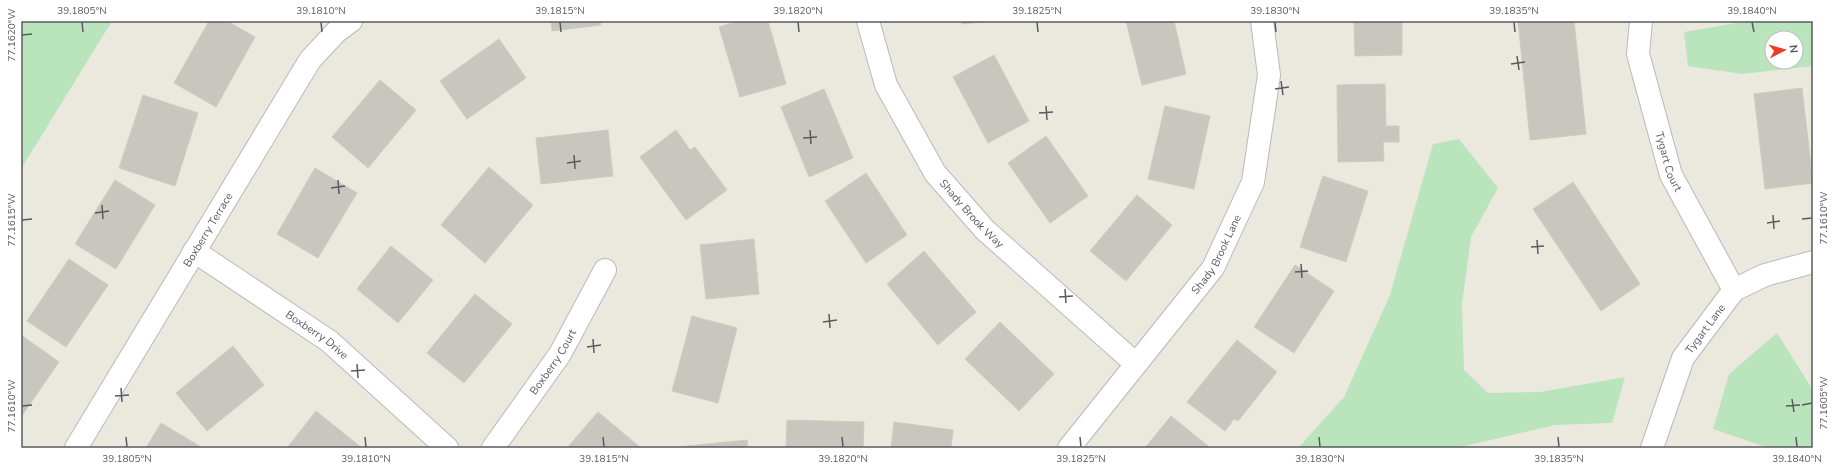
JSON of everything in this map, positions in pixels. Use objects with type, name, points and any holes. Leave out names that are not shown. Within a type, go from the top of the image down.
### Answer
[{"type":"street","name":"Boxberry Terrace","points":[[76,448],[310,60],[336,32],[351,21]]},
{"type":"street","name":"Shady Brook Way","points":[[868,21],[886,84],[935,173],[985,230],[1136,364]]},
{"type":"street","name":"Shady Brook Lane","points":[[1069,448],[1213,268],[1253,182],[1269,75],[1262,21]]},
{"type":"street","name":"Tygart Court","points":[[1641,21],[1638,54],[1671,175],[1734,290]]},
{"type":"street","name":"Boxberry Drive","points":[[194,251],[329,341],[447,448]]},
{"type":"street","name":"Tygart Lane","points":[[1652,448],[1683,358],[1734,290],[1765,275],[1813,262]]},
{"type":"street","name":"Boxberry Court","points":[[493,448],[560,354],[605,270]]},
{"type":"green space","points":[[21,21],[112,21],[21,169]]},
{"type":"green space","points":[[1748,21],[1813,21],[1813,66],[1804,67],[1804,30],[1764,30],[1764,70],[1778,70],[1742,74],[1688,66],[1684,32]]},
{"type":"green space","points":[[1459,139],[1498,188],[1471,237],[1462,304],[1464,370],[1488,393],[1540,392],[1625,377],[1612,423],[1555,425],[1456,448],[1298,448],[1344,397],[1390,295],[1433,144]]},
{"type":"green space","points":[[1777,333],[1813,390],[1813,448],[1769,448],[1713,429],[1729,374]]},
{"type":"building","points":[[209,21],[227,21],[255,37],[216,107],[174,83]]},
{"type":"building","points":[[551,21],[600,21],[601,25],[552,31]]},
{"type":"building","points":[[739,21],[768,21],[786,84],[740,97],[719,27]]},
{"type":"building","points":[[961,21],[992,21],[962,24]]},
{"type":"building","points":[[1126,21],[1174,21],[1186,74],[1142,85]]},
{"type":"building","points":[[1354,21],[1402,21],[1402,55],[1355,56]]},
{"type":"building","points":[[1518,21],[1574,21],[1586,134],[1530,140]]},
{"type":"building","points":[[499,39],[526,78],[467,119],[440,81]]},
{"type":"building","points":[[994,55],[1029,121],[988,143],[953,77]]},
{"type":"building","points":[[380,80],[416,110],[368,168],[332,137]]},
{"type":"building","points":[[1385,84],[1386,126],[1399,126],[1399,142],[1383,142],[1384,161],[1338,162],[1337,85]]},
{"type":"building","points":[[1802,88],[1813,183],[1765,189],[1754,94]]},
{"type":"building","points":[[824,89],[853,158],[809,177],[781,107]]},
{"type":"building","points":[[143,95],[198,113],[175,186],[119,168]]},
{"type":"building","points":[[1165,106],[1210,116],[1194,189],[1148,179]]},
{"type":"building","points":[[608,130],[613,176],[541,184],[536,138]]},
{"type":"building","points":[[676,130],[690,150],[695,147],[727,190],[686,220],[640,157]]},
{"type":"building","points":[[1046,136],[1088,196],[1050,223],[1008,163]]},
{"type":"building","points":[[489,167],[533,205],[485,263],[441,225]]},
{"type":"building","points":[[315,168],[357,193],[318,258],[277,234]]},
{"type":"building","points":[[866,173],[907,235],[866,263],[825,201]]},
{"type":"building","points":[[1323,176],[1368,191],[1346,262],[1300,247]]},
{"type":"building","points":[[115,180],[155,205],[116,269],[75,244]]},
{"type":"building","points":[[1573,182],[1640,284],[1601,311],[1533,209]]},
{"type":"building","points":[[1137,195],[1172,225],[1126,281],[1090,251]]},
{"type":"building","points":[[754,239],[759,294],[706,299],[700,245]]},
{"type":"building","points":[[391,246],[433,280],[398,323],[357,289]]},
{"type":"building","points":[[924,251],[976,312],[938,345],[887,284]]},
{"type":"building","points":[[69,259],[108,285],[66,347],[27,321]]},
{"type":"building","points":[[1295,265],[1334,291],[1294,353],[1254,327]]},
{"type":"building","points":[[475,294],[512,324],[464,383],[427,353]]},
{"type":"building","points":[[692,316],[737,328],[718,403],[672,391]]},
{"type":"building","points":[[1000,322],[1054,374],[1019,411],[965,359]]},
{"type":"building","points":[[21,335],[59,362],[21,417]]},
{"type":"building","points":[[1237,340],[1277,372],[1238,421],[1234,419],[1225,431],[1187,402]]},
{"type":"building","points":[[233,346],[264,385],[207,431],[176,393]]},
{"type":"building","points":[[316,411],[362,448],[287,448]]},
{"type":"building","points":[[598,412],[641,448],[567,448]]},
{"type":"building","points":[[1171,416],[1208,446],[1206,448],[1145,448]]},
{"type":"building","points":[[787,420],[864,422],[863,448],[786,448]]},
{"type":"building","points":[[894,422],[953,430],[951,448],[891,448]]},
{"type":"building","points":[[161,423],[201,447],[201,448],[146,448]]},
{"type":"building","points":[[747,440],[748,448],[677,448],[677,447]]}]
